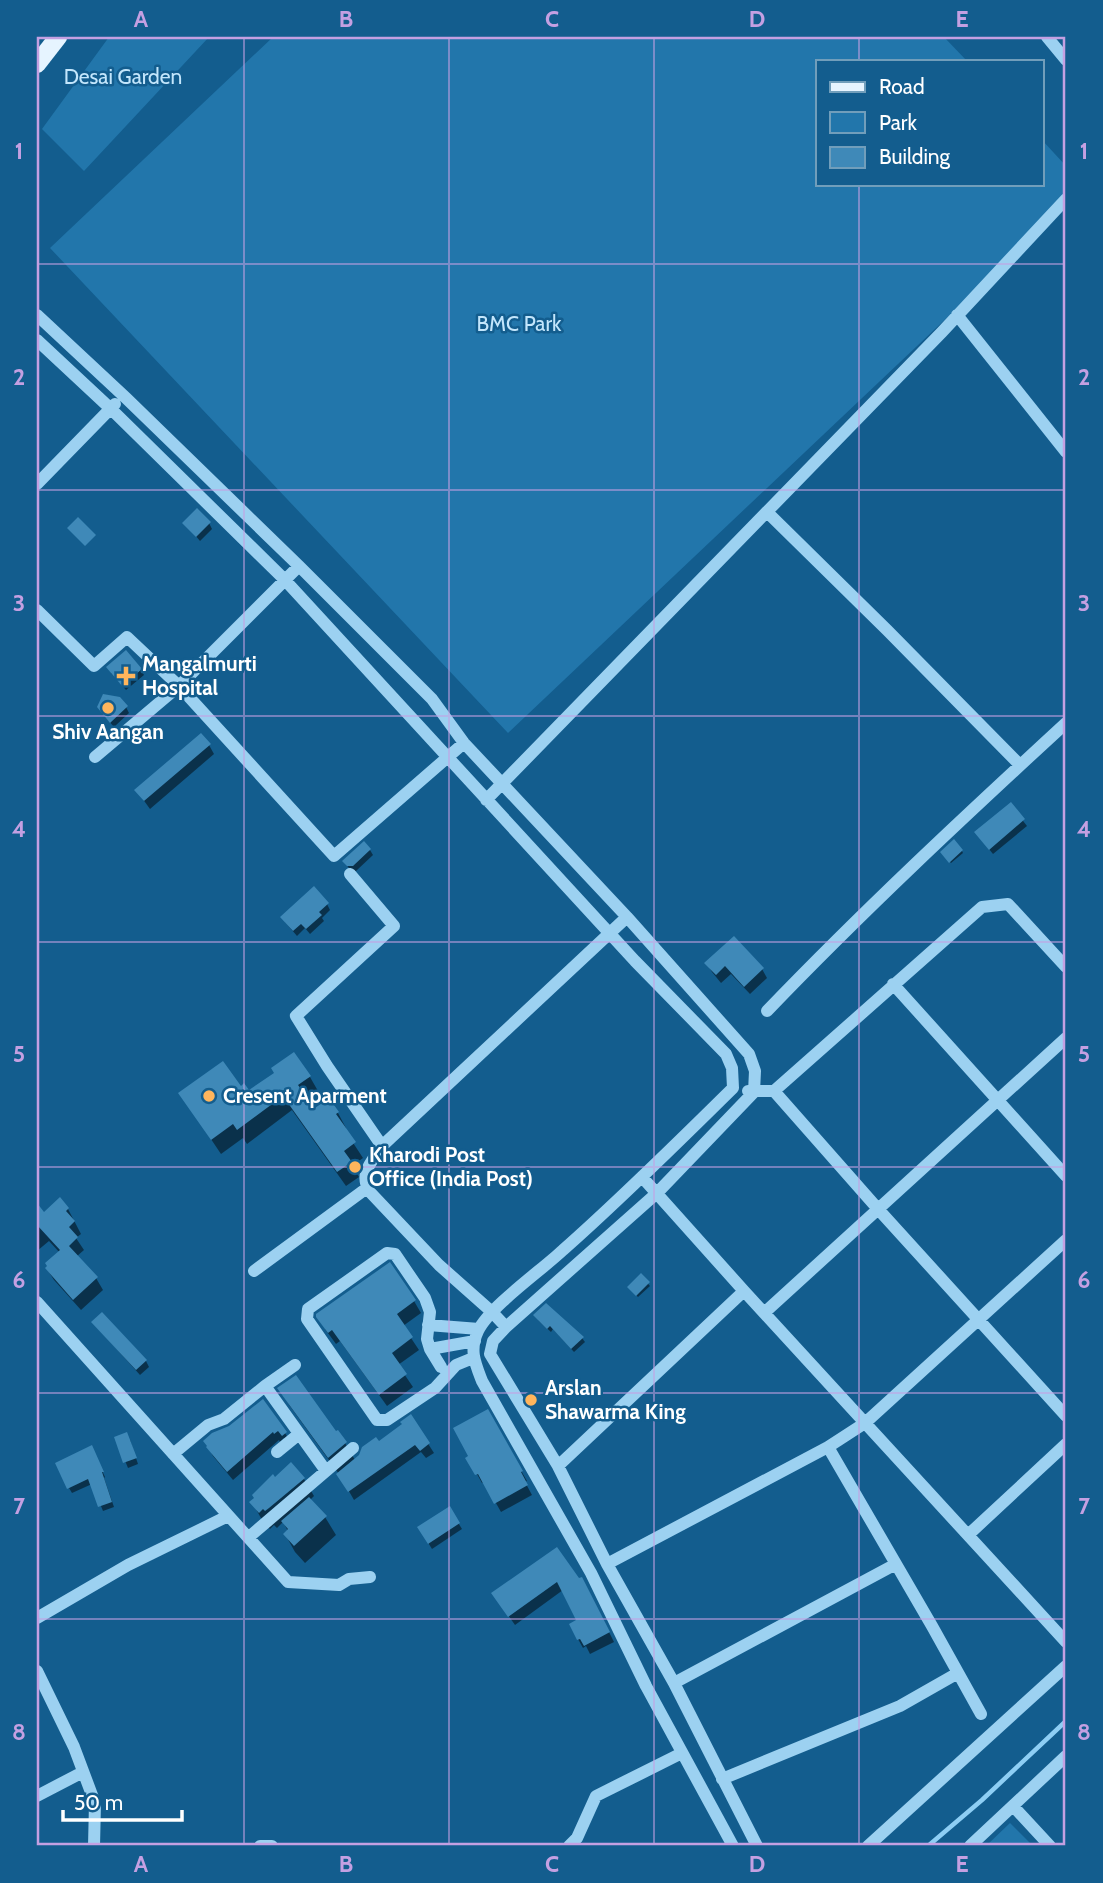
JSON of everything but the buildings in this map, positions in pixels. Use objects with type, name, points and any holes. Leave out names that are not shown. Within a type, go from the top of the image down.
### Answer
[{"type":"main road","points":[[37,64],[58,37]]},
{"type":"street","points":[[1047,37],[1066,60]]},
{"type":"street","points":[[486,800],[957,316],[1066,199]]},
{"type":"street","points":[[37,315],[299,566],[432,699],[464,743],[749,1054],[755,1071],[754,1092],[657,1193],[506,1327],[492,1341],[491,1354],[558,1466],[757,1846]]},
{"type":"street","points":[[957,316],[1066,453]]},
{"type":"street","points":[[37,340],[284,579],[635,961],[726,1054],[732,1068],[733,1088],[563,1251],[492,1312],[477,1335],[473,1358],[482,1381],[591,1573],[682,1753],[733,1846]]},
{"type":"street","points":[[37,484],[124,396]]},
{"type":"street","points":[[767,512],[1020,765]]},
{"type":"street","points":[[95,757],[179,686],[299,566]]},
{"type":"street","points":[[37,610],[94,666],[127,637],[179,686],[334,856],[464,743]]},
{"type":"street","points":[[767,1011],[945,835],[1066,723]]},
{"type":"street","points":[[350,874],[394,926],[296,1016],[382,1146]]},
{"type":"street","points":[[733,1088],[754,1092],[774,1091],[982,907],[1008,904],[1066,967]]},
{"type":"street","points":[[506,1327],[439,1265],[367,1188],[364,1181],[366,1171],[382,1146],[626,917]]},
{"type":"street","points":[[635,961],[652,946]]},
{"type":"street","points":[[893,985],[1066,1176]]},
{"type":"street","points":[[699,1026],[712,1013]]},
{"type":"street","points":[[764,1313],[1066,1038]]},
{"type":"street","points":[[774,1091],[1066,1416]]},
{"type":"street","points":[[642,1177],[1066,1642]]},
{"type":"street","points":[[254,1271],[367,1188]]},
{"type":"street","points":[[607,1564],[828,1447],[865,1423],[1066,1240]]},
{"type":"street","points":[[441,1367],[430,1349],[430,1312],[425,1298],[395,1254],[387,1253],[308,1310],[307,1319],[377,1420],[387,1420],[435,1388],[456,1366],[473,1358]]},
{"type":"street","points":[[558,1466],[744,1291]]},
{"type":"street","points":[[37,1302],[288,1582],[339,1585],[349,1579],[370,1577]]},
{"type":"street","points":[[428,1325],[477,1335]]},
{"type":"street","points":[[430,1349],[477,1335]]},
{"type":"street","points":[[173,1454],[208,1425],[224,1419],[295,1365]]},
{"type":"street","points":[[265,1386],[327,1471]]},
{"type":"street","points":[[277,1452],[299,1434]]},
{"type":"street","points":[[968,1535],[1066,1444]]},
{"type":"street","points":[[828,1447],[981,1714]]},
{"type":"street","points":[[249,1537],[352,1448]]},
{"type":"street","points":[[37,1618],[128,1565],[228,1516]]},
{"type":"street","points":[[674,1683],[896,1564]]},
{"type":"street","points":[[617,1627],[637,1618]]},
{"type":"street","points":[[868,1846],[1066,1665]]},
{"type":"street","points":[[37,1671],[74,1748],[95,1803],[94,1846]]},
{"type":"street","points":[[722,1779],[900,1706],[958,1673]]},
{"type":"street","points":[[569,1846],[578,1838],[596,1796],[682,1753]]},
{"type":"street","points":[[970,1846],[1066,1756]]},
{"type":"street","points":[[37,1796],[83,1772]]},
{"type":"street","points":[[1013,1806],[1050,1846]]},
{"type":"street","points":[[260,1846],[272,1846]]},
{"type":"green space","name":"Desai Garden","points":[[109,37],[209,37],[84,171],[42,129]]},
{"type":"green space","name":"BMC Park","points":[[273,37],[944,37],[966,60],[816,60],[816,186],[1044,186],[1044,142],[1066,166],[1066,205],[508,733],[50,248]]},
{"type":"green space","points":[[1010,1823],[1033,1846],[986,1846]]},
{"type":"waterway","points":[[928,1846],[982,1800],[1066,1721]]},
{"type":"place","name":"Mangalmurti Hospital","points":[[126,676]]},
{"type":"place","name":"Shiv Aangan","points":[[108,708]]},
{"type":"place","name":"Cresent Aparment","points":[[209,1096]]},
{"type":"place","name":"Kharodi Post Office (India Post)","points":[[355,1167]]},
{"type":"place","name":"Arslan Shawarma King","points":[[531,1400]]}]
